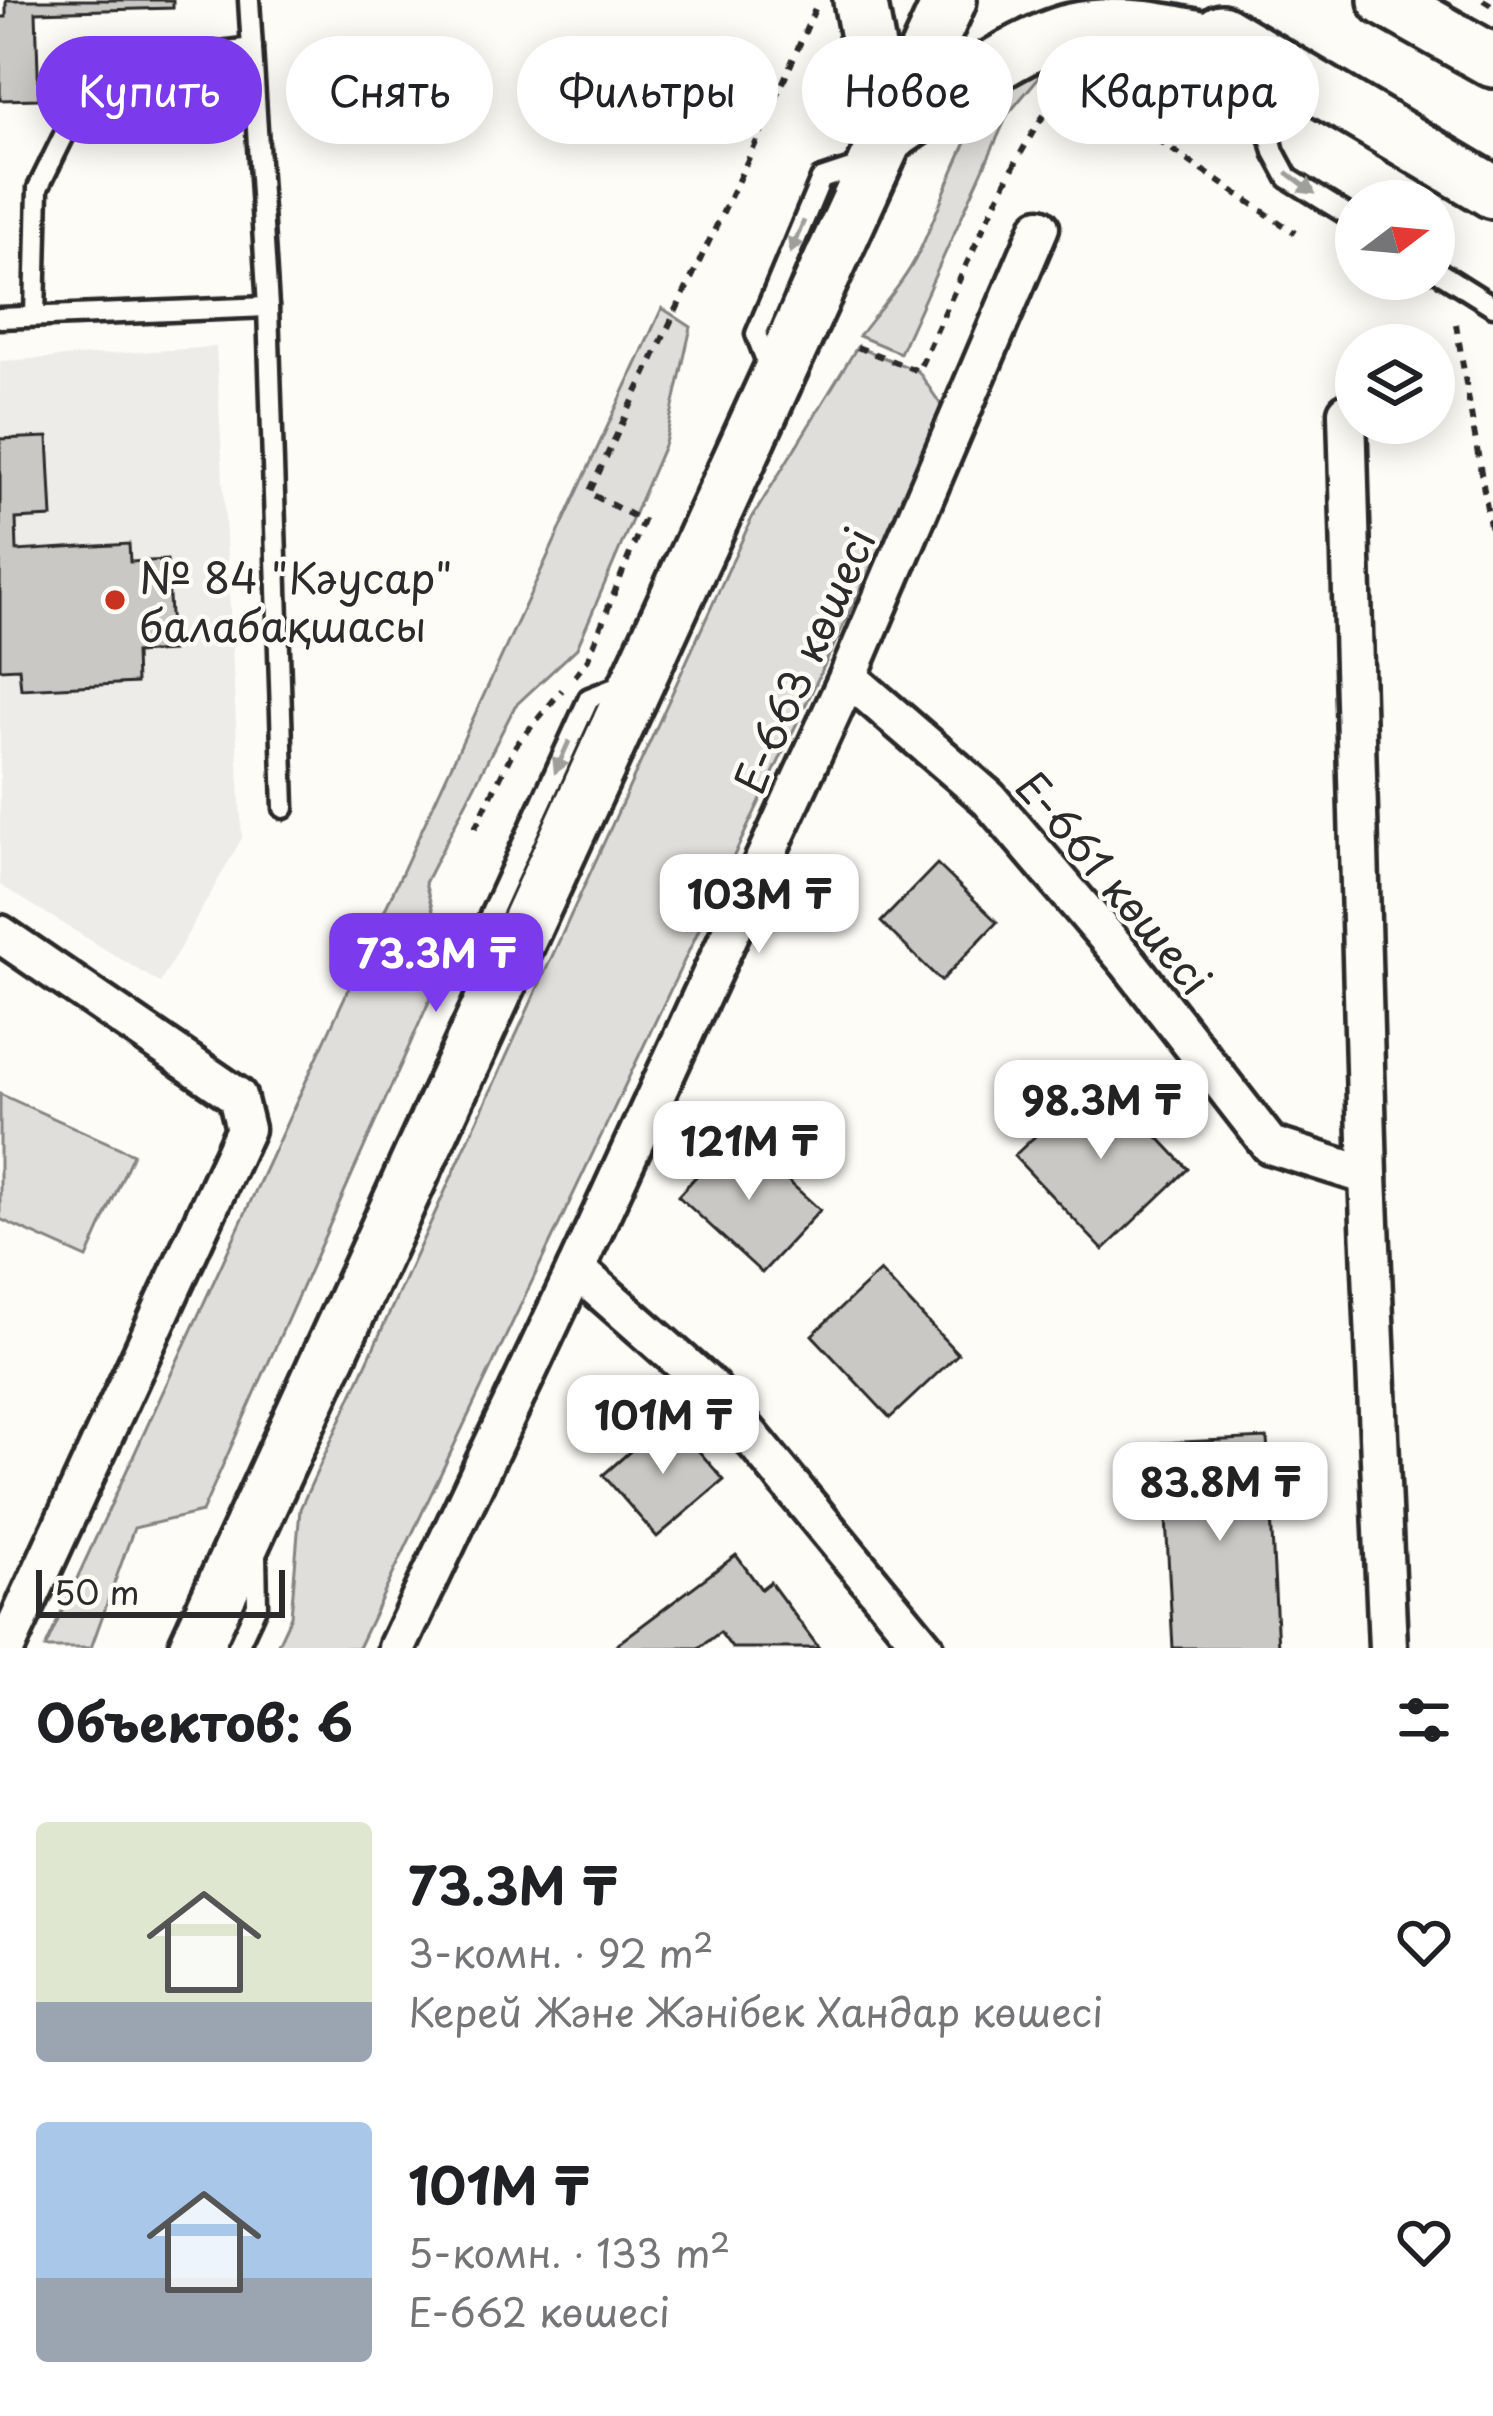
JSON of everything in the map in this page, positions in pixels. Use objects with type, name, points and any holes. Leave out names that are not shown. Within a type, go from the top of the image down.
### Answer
[{"type":"main road","points":[[860,0],[880,150]]},
{"type":"main road","points":[[195,1648],[950,0]]},
{"type":"main road","points":[[1169,0],[1229,36]]},
{"type":"main road","points":[[1385,0],[1493,62]]},
{"type":"main road","points":[[1056,36],[1070,30],[1124,26],[1183,36]]},
{"type":"main road","points":[[880,150],[1013,55],[1037,44]]},
{"type":"main road","points":[[1319,89],[1493,192]]},
{"type":"street","name":"Е-663 көшесі","points":[[397,1648],[848,676],[1040,227]]},
{"type":"street","points":[[1348,444],[1368,1177],[1388,1648]]},
{"type":"street","name":"Е-661 көшесі","points":[[848,676],[988,798],[1128,962],[1270,1145],[1368,1177]]},
{"type":"street","points":[[0,934],[237,1096],[245,1130],[6,1648]]},
{"type":"street","points":[[576,1269],[710,1387],[925,1648]]},
{"type":"lane","points":[[249,0],[251,36]]},
{"type":"lane","points":[[35,316],[38,188],[60,144]]},
{"type":"lane","points":[[258,144],[268,307],[284,808]]},
{"type":"lane","points":[[1272,144],[1288,178],[1335,207]]},
{"type":"lane","points":[[1455,282],[1493,306]]},
{"type":"lane","points":[[0,318],[268,307]]},
{"type":"lane","points":[[238,1648],[257,1605],[255,1517]]},
{"type":"path","points":[[475,828],[516,745],[587,661],[643,521],[589,493],[819,0]]},
{"type":"path","points":[[1483,0],[1493,6]]},
{"type":"path","points":[[856,347],[918,371],[1023,149],[1055,101],[1077,92],[1093,96],[1295,233]]},
{"type":"path","points":[[1456,324],[1493,544]]},
{"type":"shaded area","points":[[1027,61],[1037,79],[1013,108],[1013,74]]},
{"type":"shaded area","points":[[965,144],[994,144],[900,353],[859,336],[913,263]]},
{"type":"shaded area","points":[[662,308],[691,327],[665,443],[577,648],[515,706],[425,883],[447,961],[202,1512],[134,1528],[91,1648],[45,1648]]},
{"type":"shaded area","name":"№ 84 \"Кәусар\" балабақшасы","points":[[216,347],[242,838],[160,983],[0,885],[0,361]]},
{"type":"shaded area","points":[[857,347],[918,371],[945,411],[358,1648],[276,1648],[291,1616],[300,1509],[752,518]]},
{"type":"shaded area","points":[[0,1094],[133,1154],[87,1258],[0,1219]]},
{"type":"building","points":[[6,0],[173,0],[173,8],[36,12],[36,99],[0,100],[0,17],[6,17]]},
{"type":"building","points":[[48,437],[52,517],[16,519],[17,551],[129,544],[130,562],[167,560],[172,651],[135,653],[136,683],[21,689],[19,668],[0,669],[0,439]]},
{"type":"building","points":[[937,864],[997,922],[941,981],[881,922]]},
{"type":"building","points":[[1100,1075],[1188,1169],[1103,1250],[1014,1156]]},
{"type":"building","points":[[736,1133],[820,1210],[762,1273],[678,1196]]},
{"type":"building","points":[[880,1271],[958,1354],[890,1418],[812,1335]]},
{"type":"building","points":[[669,1417],[724,1480],[657,1537],[603,1475]]},
{"type":"building","points":[[1267,1438],[1278,1648],[1173,1648],[1162,1443]]},
{"type":"building","points":[[736,1555],[761,1589],[770,1582],[819,1648],[732,1648],[720,1632],[699,1648],[612,1648]]},
{"type":"place","name":"№ 84 \"Кәусар\" балабақшасы","points":[[115,600]]}]
